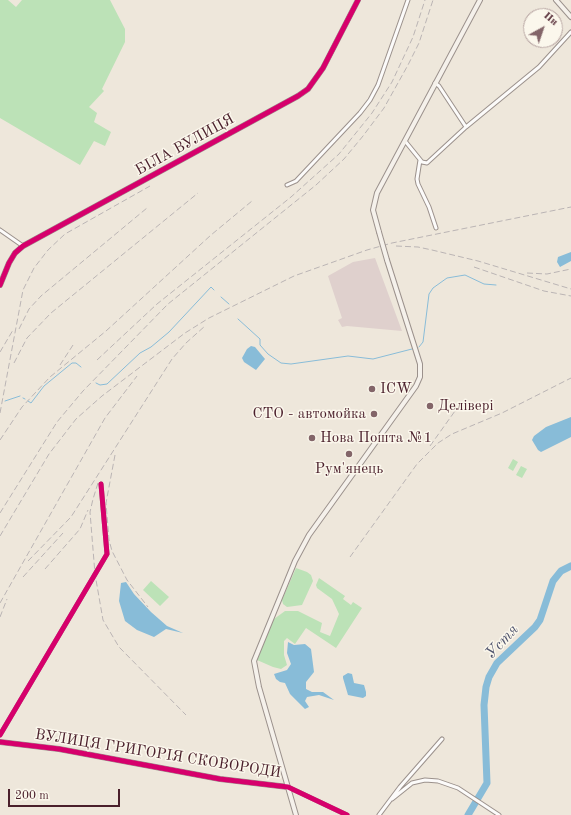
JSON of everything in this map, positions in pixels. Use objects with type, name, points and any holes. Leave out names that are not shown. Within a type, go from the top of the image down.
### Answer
[{"type":"main road","name":"БІЛА ВУЛИЦЯ","points":[[0,285],[9,263],[23,246],[298,96],[308,89],[323,68],[358,0]]},
{"type":"main road","points":[[296,815],[259,687],[254,661],[295,561],[309,534],[416,386],[420,378],[420,364],[379,232],[373,210],[374,201],[480,0]]},
{"type":"main road","points":[[556,0],[571,17]]},
{"type":"main road","name":"ВУЛИЦЯ ГРИГОРІЯ СКОВОРОДИ","points":[[0,742],[58,749],[220,779],[288,787]]},
{"type":"street","points":[[287,185],[296,181],[360,113],[370,100],[378,85],[408,0]]},
{"type":"street","points":[[405,141],[423,163],[427,163],[466,127],[539,67],[571,32]]},
{"type":"street","points":[[435,83],[439,86],[466,127]]},
{"type":"street","points":[[420,160],[418,184],[429,207],[436,228]]},
{"type":"street","points":[[0,230],[23,246]]},
{"type":"street","points":[[0,735],[107,554],[100,484]]},
{"type":"street","points":[[379,815],[400,787],[442,739]]},
{"type":"street","points":[[392,799],[412,783],[425,780],[447,783],[499,815]]},
{"type":"street","points":[[288,787],[347,815]]},
{"type":"shaded area","points":[[375,258],[402,331],[347,326],[342,327],[338,320],[342,318],[328,276],[353,262]]},
{"type":"green space","points":[[0,0],[8,0],[16,7],[22,0],[110,0],[125,29],[125,42],[102,89],[104,91],[89,107],[97,113],[94,122],[111,132],[105,146],[94,141],[80,165],[0,118]]},
{"type":"green space","points":[[513,459],[518,462],[513,471],[508,468]]},
{"type":"green space","points":[[521,466],[527,469],[522,478],[516,475]]},
{"type":"green space","points":[[296,568],[311,575],[313,581],[302,605],[287,607],[283,604],[282,600]]},
{"type":"green space","points":[[319,578],[345,596],[343,599],[351,605],[353,602],[362,608],[336,648],[306,628],[295,644],[287,638],[284,641],[284,655],[287,665],[281,669],[257,660],[274,619],[285,611],[298,611],[322,623],[320,632],[330,636],[339,614],[332,599],[317,588],[316,585]]},
{"type":"green space","points":[[151,581],[169,597],[160,606],[143,590]]},
{"type":"water","points":[[571,252],[571,261],[560,267],[557,262],[558,257]]},
{"type":"water","points":[[251,346],[255,347],[265,359],[256,370],[244,362],[242,358],[247,349]]},
{"type":"water","points":[[571,417],[571,437],[541,452],[538,450],[532,440],[534,436],[546,427]]},
{"type":"water","points":[[126,582],[134,594],[151,612],[167,626],[183,633],[166,629],[154,637],[137,630],[125,621],[119,601],[121,583]]},
{"type":"water","points":[[288,642],[294,645],[305,644],[311,649],[314,672],[306,682],[306,689],[312,692],[323,692],[334,700],[319,695],[307,697],[305,701],[309,707],[305,709],[290,694],[285,683],[276,679],[274,674],[287,670],[291,664],[287,653]]},
{"type":"water","points":[[348,673],[352,674],[354,683],[364,685],[366,696],[363,698],[348,695],[343,676]]},
{"type":"waterway","points":[[419,347],[423,342],[429,294],[433,288],[447,278],[465,275],[484,284],[496,285]]},
{"type":"waterway","points":[[96,383],[100,385],[107,384],[140,353],[151,347],[169,332],[211,287],[214,290]]},
{"type":"waterway","points":[[221,297],[229,304]]},
{"type":"waterway","points":[[238,319],[260,339],[260,345],[268,354],[281,363],[291,364],[348,356],[373,359],[412,349]]},
{"type":"waterway","points":[[28,401],[31,403],[44,386],[72,363],[76,363],[81,367]]},
{"type":"waterway","points":[[5,401],[20,396]]},
{"type":"waterway","name":"Устя","points":[[468,815],[487,783],[484,705],[489,677],[497,663],[535,627],[540,620],[553,581],[561,571],[571,566]]},
{"type":"railway","points":[[97,360],[157,304],[291,197],[339,154],[372,113],[392,82],[413,37],[425,0]]},
{"type":"railway","points":[[0,513],[57,422],[83,391],[168,304],[316,185],[344,159],[384,108],[419,43],[433,0]]},
{"type":"railway","points":[[0,413],[23,290],[34,268],[48,250],[65,234],[150,186]]},
{"type":"railway","points":[[14,363],[27,338],[51,313],[198,193]]},
{"type":"railway","points":[[0,440],[22,407],[50,377],[106,331],[211,235],[252,201]]},
{"type":"railway","points":[[0,536],[49,454],[76,419],[102,396],[185,333],[209,318],[294,276],[367,250],[392,243],[571,207]]},
{"type":"railway","points":[[19,329],[29,309],[41,296],[147,208]]},
{"type":"railway","points":[[396,246],[418,247],[478,261],[571,289]]},
{"type":"railway","points":[[474,267],[544,291],[571,296]]},
{"type":"railway","points":[[527,273],[547,274],[571,269]]},
{"type":"railway","points":[[28,561],[71,517],[172,359],[186,343],[205,326]]},
{"type":"railway","points":[[0,352],[13,330]]},
{"type":"railway","points":[[60,365],[73,345]]},
{"type":"railway","points":[[0,603],[105,418],[137,376]]},
{"type":"railway","points":[[350,557],[417,464],[438,443],[452,434],[502,413],[571,378]]},
{"type":"railway","points":[[430,446],[460,404]]},
{"type":"railway","points":[[115,455],[106,503],[109,540],[112,551],[127,580],[148,607]]},
{"type":"railway","points":[[98,483],[90,512],[95,574],[103,620],[119,647],[186,715]]},
{"type":"railway","points":[[45,569],[80,529],[88,510]]},
{"type":"railway","points":[[23,577],[63,533]]},
{"type":"railway","points":[[0,617],[7,599]]},
{"type":"cycle path","points":[[0,285],[9,263],[15,253],[23,246],[298,96],[308,89],[323,68],[358,0]]},
{"type":"cycle path","points":[[0,735],[107,554],[101,484]]},
{"type":"cycle path","points":[[0,742],[59,749],[220,779],[288,787],[347,815]]},
{"type":"place","name":"ICW","points":[[372,389]]},
{"type":"place","name":"Делівері","points":[[430,406]]},
{"type":"place","name":"СТО - автомойка","points":[[374,414]]},
{"type":"place","name":"Нова Пошта №1","points":[[312,438]]},
{"type":"place","name":"Рум'янець","points":[[349,454]]}]
